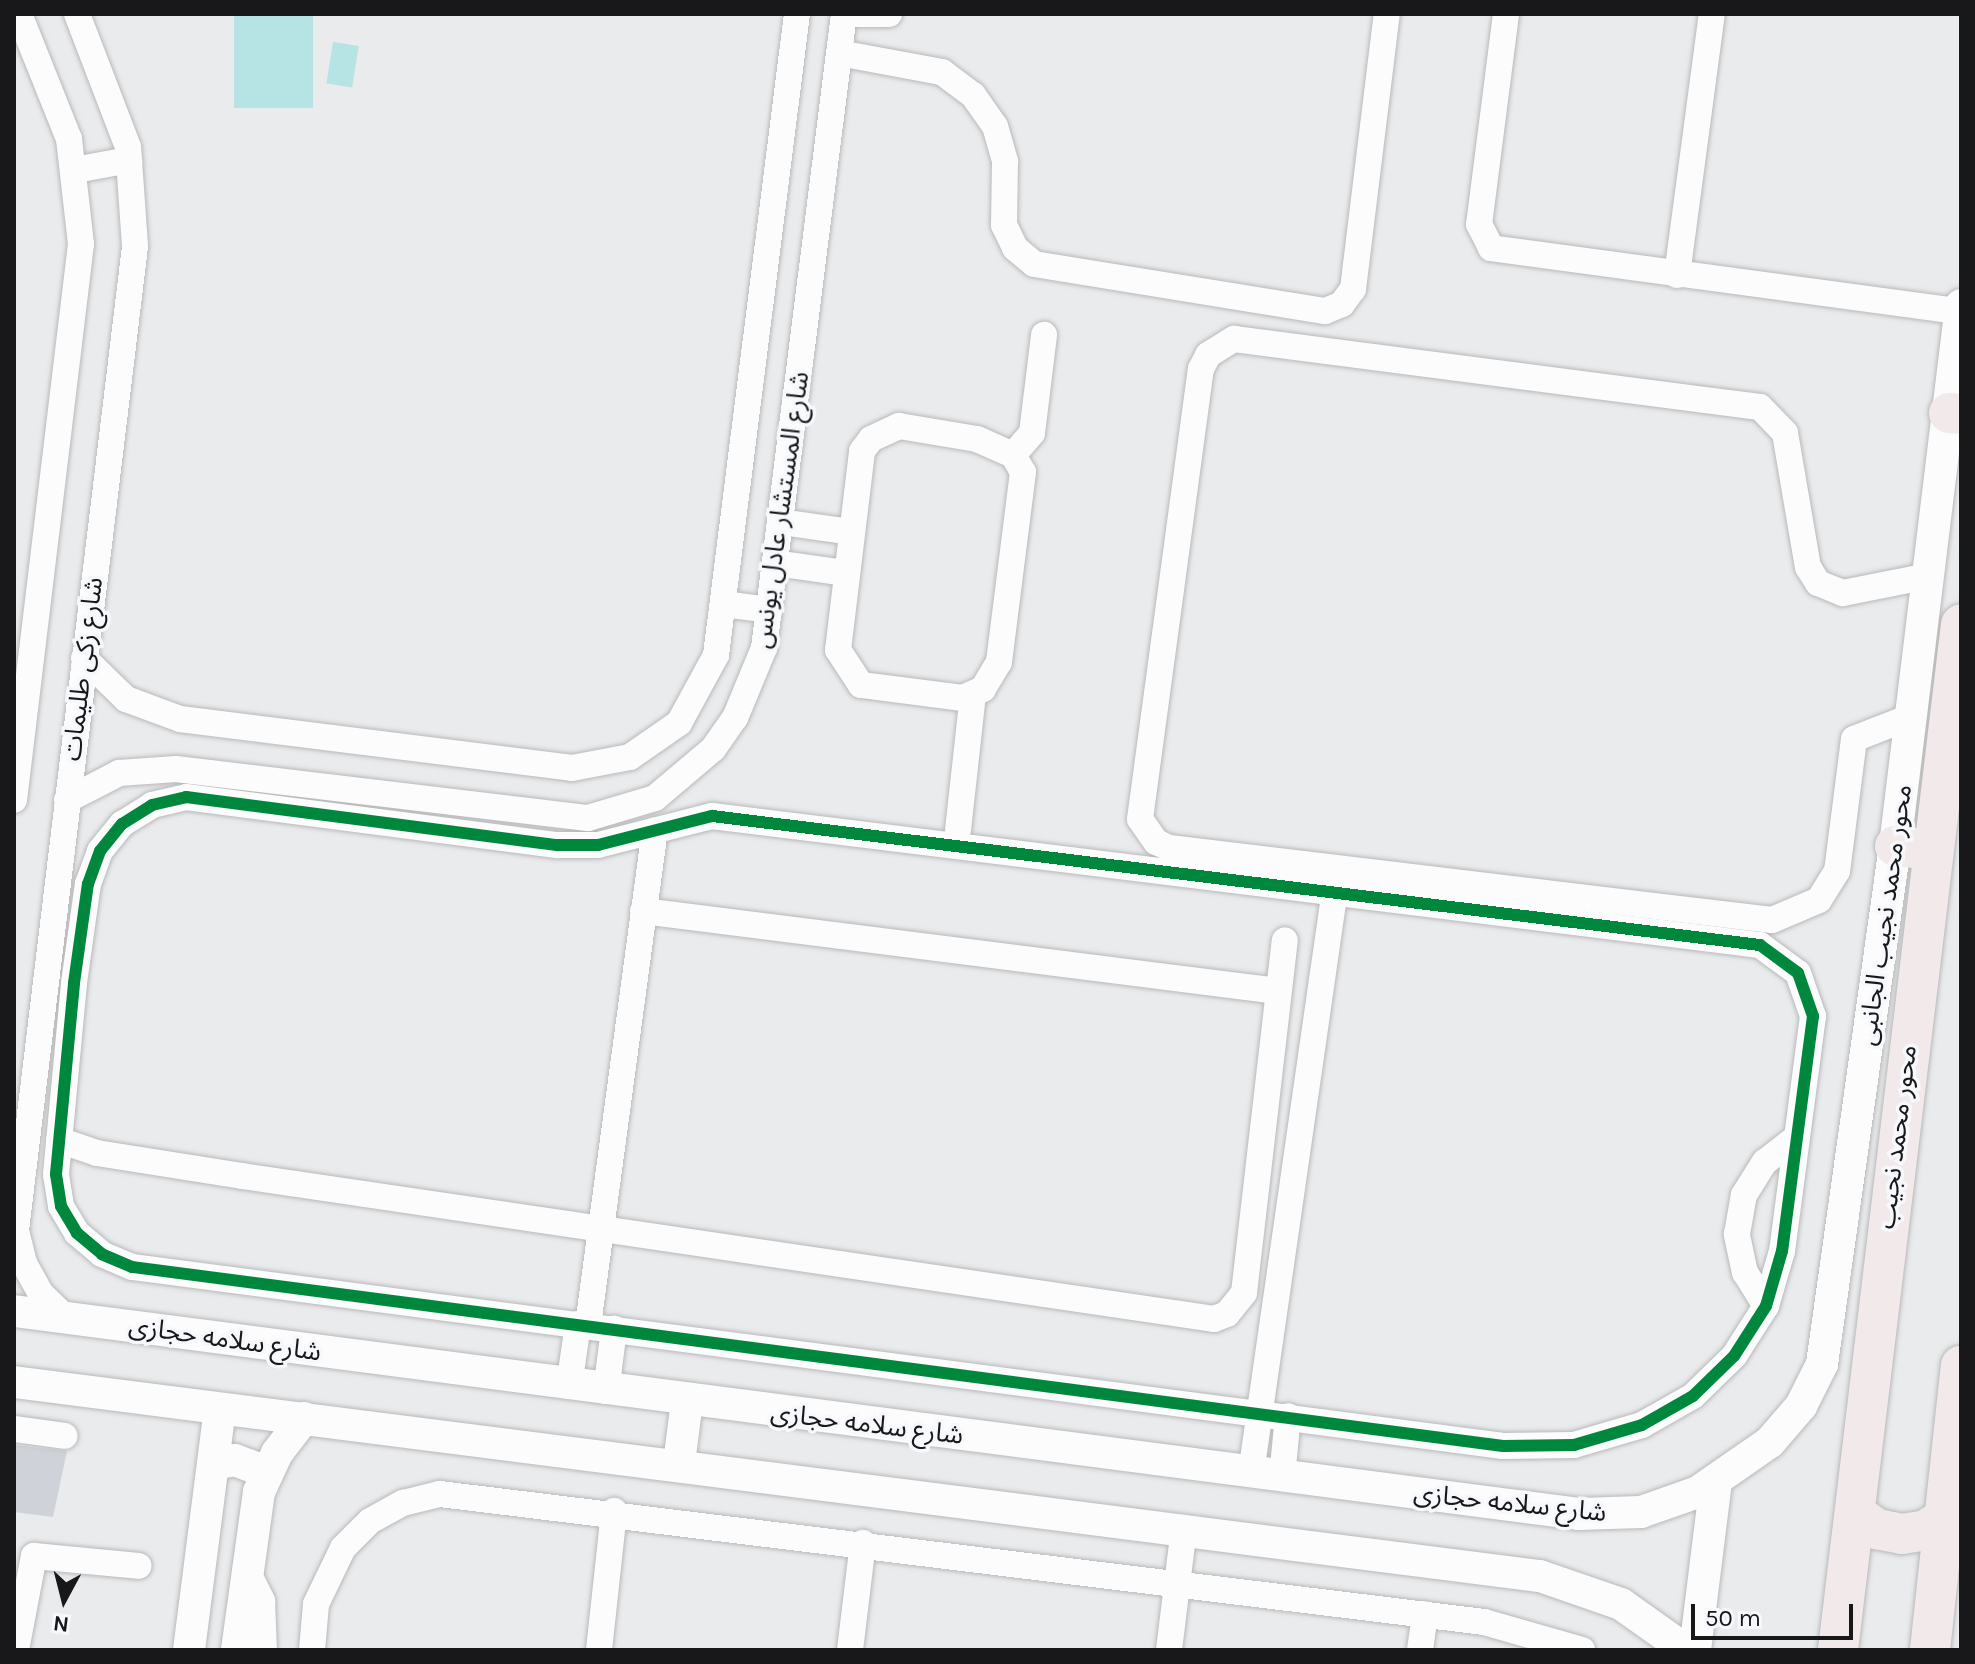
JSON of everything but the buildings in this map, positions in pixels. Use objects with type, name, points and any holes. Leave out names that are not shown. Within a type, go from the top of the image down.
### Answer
[{"type":"main road","name":"محور محمد نجيب","points":[[1838,1650],[1856,1514],[1914,848],[1961,624]]},
{"type":"main road","points":[[1930,1650],[1961,1366]]},
{"type":"main road","points":[[1856,1514],[1877,1529],[1902,1534],[1926,1530],[1947,1516]]},
{"type":"street","name":"شارع زكى طليمات","points":[[14,800],[81,244],[75,170],[56,101],[19,14]]},
{"type":"street","name":"شارع زكى طليمات","points":[[66,1318],[41,1294],[24,1263],[16,1230],[18,1160],[44,980],[135,246],[129,160],[114,100],[77,14]]},
{"type":"street","name":"شارع المستشار عادل يونس","points":[[84,658],[126,699],[180,719],[572,768],[602,766],[656,743],[697,700],[716,655],[797,14]]},
{"type":"street","name":"شارع المستشار عادل يونس","points":[[67,800],[119,773],[176,769],[565,817],[612,816],[655,798],[713,749],[752,684],[770,610],[844,14]]},
{"type":"street","points":[[856,14],[889,14]]},
{"type":"street","points":[[839,53],[942,72],[973,95],[995,126],[1005,162],[1004,225],[1015,248],[1034,264],[1325,311],[1342,304],[1353,289],[1387,14]]},
{"type":"street","points":[[1506,14],[1479,224],[1484,241],[1502,253],[1960,311]]},
{"type":"street","points":[[1677,275],[1712,14]]},
{"type":"street","points":[[75,170],[129,160]]},
{"type":"street","name":"محور محمد نجيب الجانبى","points":[[1716,1481],[1786,1425],[1822,1364],[1914,848],[1910,717],[1928,576],[1955,414],[1961,305]]},
{"type":"street","points":[[1013,455],[1032,433],[1044,335]]},
{"type":"street","points":[[1910,717],[1854,739],[1837,871],[1812,905],[1772,920],[1169,848],[1146,832],[1140,819],[1201,369],[1220,345],[1234,339],[1760,407],[1785,433],[1808,567],[1818,583],[1843,593],[1928,576]]},
{"type":"street","points":[[884,430],[951,432],[1013,455],[1023,478],[999,662],[990,682],[973,695],[875,690],[849,676],[838,650],[862,451],[884,430]]},
{"type":"street","points":[[781,522],[851,532]]},
{"type":"street","points":[[775,563],[846,573]]},
{"type":"street","points":[[723,604],[770,610]]},
{"type":"street","points":[[958,830],[973,695]]},
{"type":"street","points":[[186,797],[557,845],[598,845],[712,816],[1335,889],[1668,930],[1775,952],[1798,973],[1813,1016],[1782,1251],[1766,1306],[1734,1356],[1693,1396],[1642,1425],[1574,1445],[1503,1446],[132,1267],[102,1254],[77,1233],[61,1206],[59,1140],[74,983],[88,884],[100,851],[122,824],[152,805],[186,797]]},
{"type":"street","points":[[606,1391],[593,1326],[601,1228],[655,831]]},
{"type":"street","points":[[1266,1475],[1259,1413],[1335,889]]},
{"type":"street","points":[[643,911],[1278,991]]},
{"type":"street","points":[[59,1140],[97,1153],[1214,1319],[1227,1314],[1244,1293],[1285,940]]},
{"type":"street","points":[[44,980],[74,983]]},
{"type":"street","points":[[39,1015],[71,1019]]},
{"type":"street","points":[[1766,1306],[1745,1273],[1737,1234],[1744,1195],[1765,1162],[1796,1138]]},
{"type":"street","name":"شارع سلامه حجازى","points":[[14,1311],[606,1391],[1600,1516],[1661,1507],[1716,1481]]},
{"type":"street","points":[[569,1386],[593,1326]]},
{"type":"street","points":[[14,1382],[679,1463],[1184,1528],[1568,1582],[1646,1618],[1686,1650]]},
{"type":"street","points":[[679,1463],[687,1401]]},
{"type":"street","points":[[187,1648],[220,1409]]},
{"type":"street","points":[[1266,1475],[1288,1416]]},
{"type":"street","points":[[237,1650],[246,1569],[267,1472],[304,1418]]},
{"type":"street","points":[[14,1429],[65,1436]]},
{"type":"street","points":[[213,1464],[235,1460],[267,1472]]},
{"type":"street","points":[[1695,1650],[1716,1481]]},
{"type":"street","points":[[312,1650],[316,1604],[343,1548],[370,1521],[403,1503],[478,1494],[1425,1614],[1527,1629],[1582,1650]]},
{"type":"street","points":[[599,1650],[614,1511]]},
{"type":"street","points":[[1169,1650],[1184,1528]]},
{"type":"street","points":[[850,1650],[863,1543]]},
{"type":"street","points":[[16,1650],[34,1556],[139,1566]]},
{"type":"street","points":[[246,1569],[262,1601],[264,1650]]},
{"type":"street","points":[[1420,1650],[1425,1614]]},
{"type":"water","points":[[234,14],[313,14],[313,108],[234,108]]},
{"type":"water","points":[[333,42],[359,46],[352,88],[326,83]]},
{"type":"cycle path","points":[[186,797],[557,845],[598,845],[712,816],[1760,945],[1798,973],[1813,1016],[1782,1251],[1766,1306],[1734,1356],[1693,1396],[1642,1425],[1574,1445],[1503,1446],[132,1267],[102,1254],[77,1233],[61,1206],[56,1174],[74,983],[88,884],[100,851],[122,824],[152,805],[186,797]]}]
